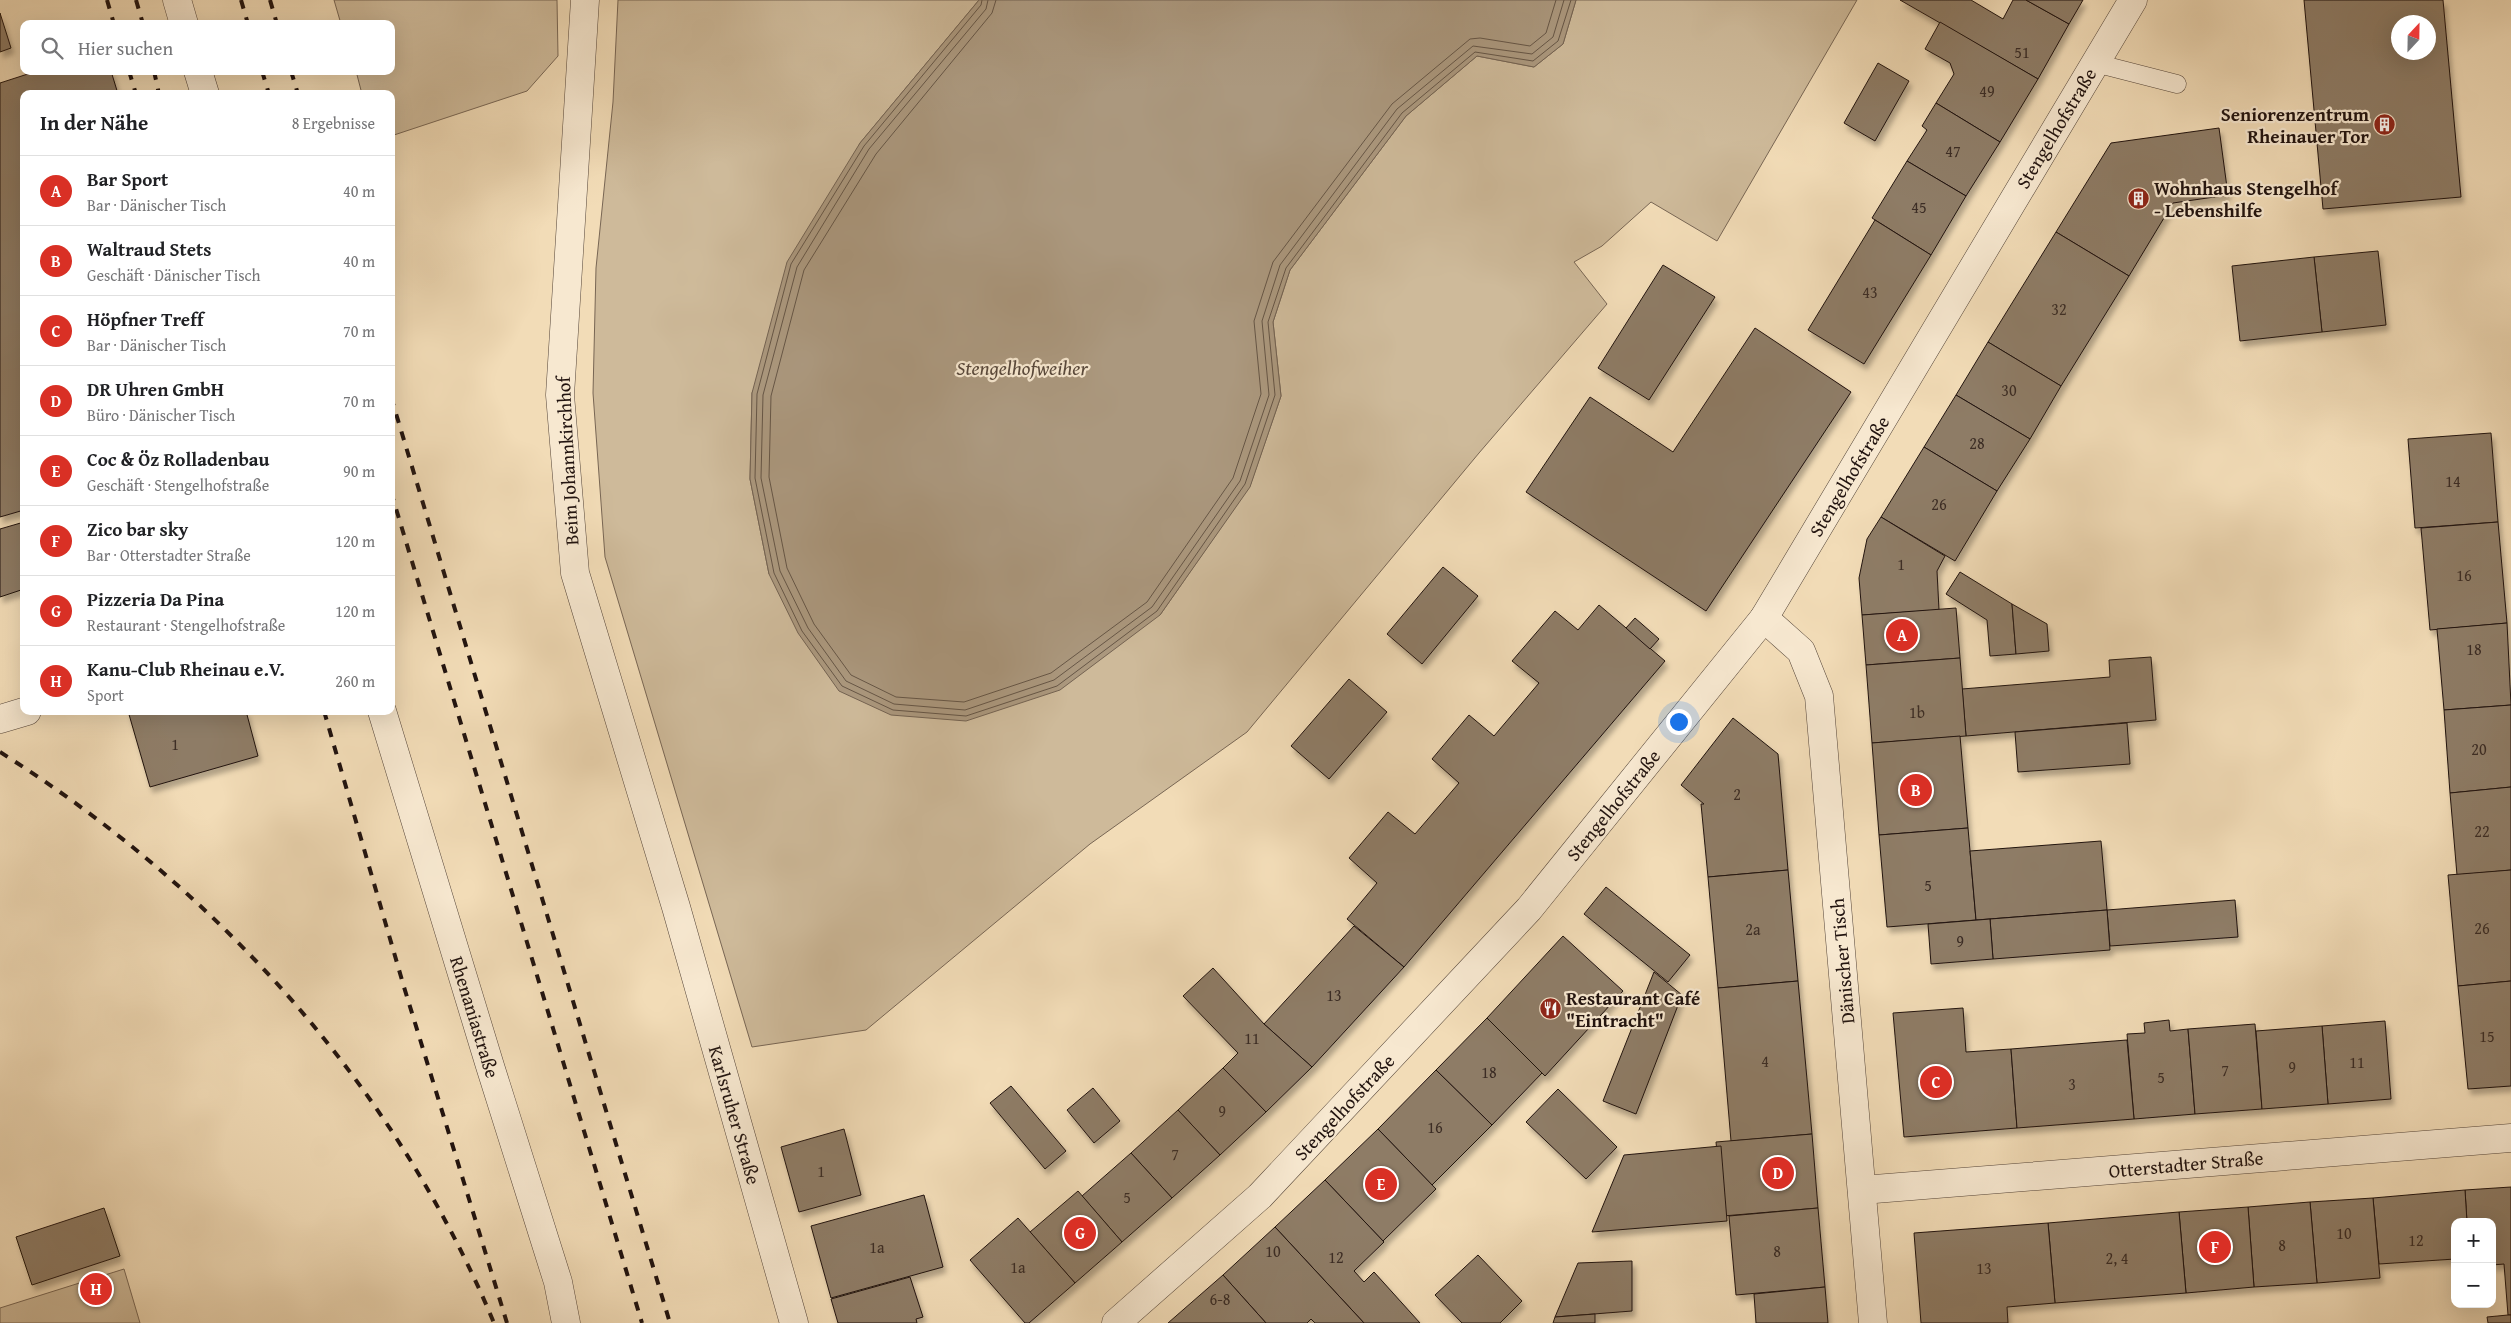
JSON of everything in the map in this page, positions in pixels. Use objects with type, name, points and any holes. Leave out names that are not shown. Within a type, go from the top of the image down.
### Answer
[{"type":"street","points":[[177,0],[183,20]]},
{"type":"street","name":"Beim Johannkirchhof","points":[[585,0],[560,395],[575,573],[676,907]]},
{"type":"street","name":"Stengelhofstraße","points":[[1116,1323],[1260,1196],[1529,910],[1764,618],[2132,0]]},
{"type":"street","points":[[199,75],[204,90]]},
{"type":"street","name":"Dänischer Tisch","points":[[1764,618],[1801,650],[1819,696],[1873,1323]]},
{"type":"street","points":[[0,719],[20,713]]},
{"type":"street","name":"Rhenaniastraße","points":[[383,715],[558,1282],[566,1323]]},
{"type":"street","name":"Karlsruher Straße","points":[[676,907],[794,1323]]},
{"type":"street","name":"Otterstadter Straße","points":[[1862,1190],[2511,1138]]},
{"type":"lane","points":[[2095,63],[2177,84]]},
{"type":"shaded area","points":[[334,0],[557,0],[558,56],[527,91],[395,135],[395,90],[361,90],[357,75],[395,75],[395,20],[340,20]]},
{"type":"shaded area","points":[[618,0],[979,0],[860,143],[752,393],[750,479],[769,574],[1160,615],[1250,486],[1281,396],[1273,322],[1290,270],[1406,116],[1477,56],[1534,67],[1563,44],[1576,0],[1857,0],[1717,241],[1651,202],[1602,246],[1574,262],[1607,304],[1479,453],[1247,732],[1090,844],[866,1030],[752,1047],[605,557],[593,393],[596,268],[613,102]]},
{"type":"shaded area","points":[[124,1269],[140,1323],[0,1323],[0,1308]]},
{"type":"water","name":"Stengelhofweiher","points":[[979,0],[1576,0],[1563,44],[1534,67],[1477,56],[1406,116],[1290,270],[1273,322],[1281,396],[1250,487],[1160,615],[1060,690],[966,721],[891,715],[839,691],[798,633],[769,574],[750,479],[752,393],[787,262],[860,143]]},
{"type":"building","points":[[1900,0],[1971,0],[2003,19],[2013,0],[2026,0],[2069,24],[2038,79]]},
{"type":"building","points":[[2026,0],[2083,0],[2069,24]]},
{"type":"building","name":"Seniorenzentrum Rheinauer Tor","points":[[2304,0],[2443,0],[2461,197],[2323,209]]},
{"type":"building","points":[[0,13],[11,48],[0,52]]},
{"type":"building","points":[[1940,22],[2038,79],[2000,142],[1936,103],[1954,74],[1950,63],[1925,49]]},
{"type":"building","points":[[1878,63],[1909,81],[1875,141],[1844,123]]},
{"type":"building","points":[[25,75],[112,75],[117,90],[20,90],[20,511],[0,517],[0,83]]},
{"type":"building","points":[[1936,103],[2000,142],[1966,196],[1907,161],[1927,130],[1922,126]]},
{"type":"building","name":"Wohnhaus Stengelhof - Lebenshilfe","points":[[2219,128],[2228,195],[2173,203],[2129,276],[2056,232],[2111,143]]},
{"type":"building","points":[[1907,161],[1966,196],[1931,255],[1872,218]]},
{"type":"building","points":[[1875,220],[1931,255],[1864,364],[1808,330]]},
{"type":"building","points":[[2056,232],[2129,276],[2061,386],[1988,342]]},
{"type":"building","points":[[2378,251],[2386,325],[2322,332],[2314,257]]},
{"type":"building","points":[[2314,257],[2322,332],[2240,341],[2232,266]]},
{"type":"building","points":[[1663,265],[1715,297],[1649,400],[1598,368]]},
{"type":"building","points":[[1755,328],[1851,392],[1706,611],[1526,492],[1590,397],[1673,452]]},
{"type":"building","points":[[1988,342],[2061,386],[2030,439],[1956,395]]},
{"type":"building","points":[[1956,395],[2030,439],[1997,491],[1924,447]]},
{"type":"building","points":[[2491,433],[2498,522],[2415,528],[2408,439]]},
{"type":"building","points":[[1924,447],[1997,491],[1955,561],[1881,517]]},
{"type":"building","points":[[1881,517],[1945,556],[1937,571],[1939,610],[1862,615],[1859,578],[1867,539]]},
{"type":"building","points":[[2498,522],[2507,623],[2430,630],[2421,528]]},
{"type":"building","points":[[20,523],[20,590],[0,597],[0,529]]},
{"type":"building","points":[[1443,567],[1478,596],[1422,664],[1387,634]]},
{"type":"building","points":[[1960,572],[2012,604],[2016,654],[1990,656],[1987,620],[1946,594]]},
{"type":"building","points":[[2012,604],[2047,624],[2049,651],[2016,654]]},
{"type":"building","points":[[1599,605],[1665,661],[1404,967],[1347,919],[1377,883],[1349,858],[1388,812],[1415,834],[1459,783],[1432,759],[1469,715],[1494,736],[1539,683],[1512,661],[1555,611],[1578,630]]},
{"type":"building","points":[[1956,608],[1960,658],[1866,665],[1862,615]]},
{"type":"building","points":[[1635,618],[1659,639],[1650,649],[1626,628]]},
{"type":"building","points":[[2507,623],[2511,705],[2444,710],[2437,629]]},
{"type":"building","points":[[2151,657],[2156,720],[1966,736],[1962,689],[2110,677],[2109,660]]},
{"type":"building","points":[[1960,658],[1966,736],[1872,743],[1866,665]]},
{"type":"building","points":[[1349,679],[1387,712],[1329,779],[1291,746]]},
{"type":"building","points":[[2511,705],[2511,787],[2450,793],[2444,710]]},
{"type":"building","points":[[129,715],[247,715],[258,756],[150,787]]},
{"type":"building","points":[[1733,718],[1778,754],[1788,870],[1708,877],[1701,804],[1704,804],[1681,785]]},
{"type":"building","points":[[2127,723],[2130,764],[2018,772],[2015,732]]},
{"type":"building","points":[[1960,736],[1968,828],[1879,835],[1872,743]]},
{"type":"building","points":[[2511,787],[2511,870],[2457,875],[2450,793]]},
{"type":"building","points":[[1968,828],[1976,920],[1887,927],[1879,835]]},
{"type":"building","points":[[2101,841],[2107,910],[1976,920],[1970,851]]},
{"type":"building","points":[[1788,870],[1798,981],[1718,988],[1708,877]]},
{"type":"building","points":[[2511,870],[2511,981],[2458,986],[2448,875]]},
{"type":"building","points":[[1606,887],[1690,955],[1668,982],[1584,914]]},
{"type":"building","points":[[2235,900],[2238,937],[2110,946],[2107,910]]},
{"type":"building","points":[[2107,910],[2110,950],[1993,959],[1990,919]]},
{"type":"building","points":[[1990,919],[1993,959],[1931,964],[1928,924]]},
{"type":"building","points":[[1354,926],[1404,967],[1312,1067],[1264,1024]]},
{"type":"building","points":[[1563,936],[1623,991],[1545,1076],[1487,1018]]},
{"type":"building","points":[[1213,968],[1264,1024],[1312,1067],[1266,1112],[1223,1068],[1238,1053],[1183,996]]},
{"type":"building","points":[[1654,972],[1682,995],[1636,1114],[1603,1101]]},
{"type":"building","points":[[1798,981],[1812,1134],[1731,1141],[1718,988]]},
{"type":"building","points":[[2511,981],[2511,1086],[2468,1089],[2458,986]]},
{"type":"building","points":[[1963,1008],[1966,1052],[2011,1049],[2017,1128],[1904,1137],[1893,1013]]},
{"type":"building","points":[[1487,1018],[1542,1073],[1492,1125],[1436,1070]]},
{"type":"building","points":[[2169,1020],[2170,1031],[2188,1029],[2195,1114],[2134,1119],[2127,1034],[2145,1033],[2144,1023]]},
{"type":"building","points":[[2385,1021],[2391,1099],[2328,1104],[2322,1026]]},
{"type":"building","points":[[2255,1024],[2262,1109],[2195,1114],[2188,1029]]},
{"type":"building","points":[[2322,1026],[2328,1104],[2262,1109],[2256,1031]]},
{"type":"building","points":[[2127,1040],[2134,1119],[2017,1128],[2011,1049]]},
{"type":"building","points":[[1223,1068],[1266,1112],[1220,1155],[1178,1110]]},
{"type":"building","points":[[1436,1070],[1492,1125],[1432,1185],[1378,1129]]},
{"type":"building","points":[[1011,1086],[1066,1151],[1045,1169],[990,1103]]},
{"type":"building","points":[[1093,1088],[1120,1121],[1094,1143],[1067,1110]]},
{"type":"building","points":[[1558,1089],[1617,1147],[1586,1179],[1526,1122]]},
{"type":"building","points":[[1178,1110],[1220,1155],[1172,1198],[1131,1153]]},
{"type":"building","points":[[844,1129],[861,1195],[799,1212],[781,1147]]},
{"type":"building","points":[[1378,1129],[1436,1189],[1383,1241],[1325,1180]]},
{"type":"building","points":[[1812,1134],[1818,1208],[1723,1216],[1716,1142]]},
{"type":"building","points":[[1721,1146],[1727,1221],[1592,1232],[1624,1155]]},
{"type":"building","points":[[1131,1153],[1172,1198],[1122,1242],[1082,1196]]},
{"type":"building","points":[[1325,1180],[1384,1242],[1354,1271],[1364,1282],[1374,1272],[1420,1323],[1364,1323],[1275,1227]]},
{"type":"building","points":[[2511,1187],[2511,1315],[2508,1315],[2504,1264],[2496,1265],[2496,1218],[2467,1218],[2465,1190]]},
{"type":"building","points":[[2465,1190],[2467,1218],[2451,1218],[2451,1259],[2379,1264],[2373,1198]]},
{"type":"building","points":[[1078,1191],[1122,1242],[1075,1283],[1030,1232]]},
{"type":"building","points":[[924,1195],[943,1267],[831,1298],[811,1226]]},
{"type":"building","points":[[2373,1198],[2380,1278],[2317,1283],[2310,1202]]},
{"type":"building","points":[[2310,1202],[2317,1283],[2254,1287],[2248,1207]]},
{"type":"building","points":[[2248,1207],[2254,1287],[2186,1293],[2179,1212]]},
{"type":"building","points":[[104,1208],[120,1256],[32,1285],[16,1237]]},
{"type":"building","points":[[1818,1208],[1825,1287],[1736,1295],[1729,1216]]},
{"type":"building","points":[[2179,1212],[2186,1293],[2055,1303],[2048,1223]]},
{"type":"building","points":[[1018,1218],[1075,1283],[1029,1323],[1025,1323],[970,1260]]},
{"type":"building","points":[[2048,1223],[2055,1303],[2007,1307],[2008,1323],[1921,1323],[1914,1233]]},
{"type":"building","points":[[1275,1227],[1364,1323],[1315,1323],[1311,1319],[1307,1323],[1266,1323],[1223,1275]]},
{"type":"building","points":[[1478,1255],[1522,1301],[1500,1323],[1462,1323],[1435,1295]]},
{"type":"building","points":[[1632,1261],[1632,1311],[1555,1317],[1578,1263]]},
{"type":"building","points":[[1223,1275],[1266,1323],[1168,1323]]},
{"type":"building","points":[[910,1277],[923,1317],[916,1319],[917,1323],[838,1323],[831,1299]]},
{"type":"building","points":[[1825,1287],[1828,1323],[1756,1323],[1754,1294]]},
{"type":"building","points":[[1595,1314],[1595,1323],[1553,1323],[1555,1317]]},
{"type":"building","points":[[2511,1315],[2511,1323],[2488,1323],[2487,1317]]},
{"type":"railway","points":[[107,0],[113,20]]},
{"type":"railway","points":[[136,0],[142,20]]},
{"type":"railway","points":[[241,0],[247,20]]},
{"type":"railway","points":[[270,0],[276,20]]},
{"type":"railway","points":[[130,75],[135,90]]},
{"type":"railway","points":[[155,75],[158,90]]},
{"type":"railway","points":[[263,75],[268,90]]},
{"type":"railway","points":[[292,75],[297,90]]},
{"type":"railway","points":[[395,410],[670,1323]]},
{"type":"railway","points":[[395,505],[642,1323]]},
{"type":"railway","points":[[325,715],[404,987],[507,1323]]},
{"type":"railway","points":[[0,752],[79,806],[155,866],[226,930],[291,1000],[351,1074],[406,1153],[453,1236],[494,1323]]},
{"type":"place","name":"Seniorenzentrum Rheinauer Tor","points":[[2385,125]]},
{"type":"place","name":"Wohnhaus Stengelhof - Lebenshilfe","points":[[2138,199]]},
{"type":"place","name":"Bar Sport","points":[[1902,635]]},
{"type":"place","name":"Waltraud Stets","points":[[1916,790]]},
{"type":"place","name":"Restaurant Café \"Eintracht\"","points":[[1550,1009]]},
{"type":"place","name":"Höpfner Treff","points":[[1936,1082]]},
{"type":"place","name":"DR Uhren GmbH","points":[[1778,1173]]},
{"type":"place","name":"Coc & Öz Rolladenbau","points":[[1381,1184]]},
{"type":"place","name":"Pizzeria Da Pina","points":[[1080,1233]]},
{"type":"place","name":"Zico bar sky","points":[[2215,1247]]},
{"type":"place","name":"Kanu-Club Rheinau e.V.","points":[[96,1289]]}]
